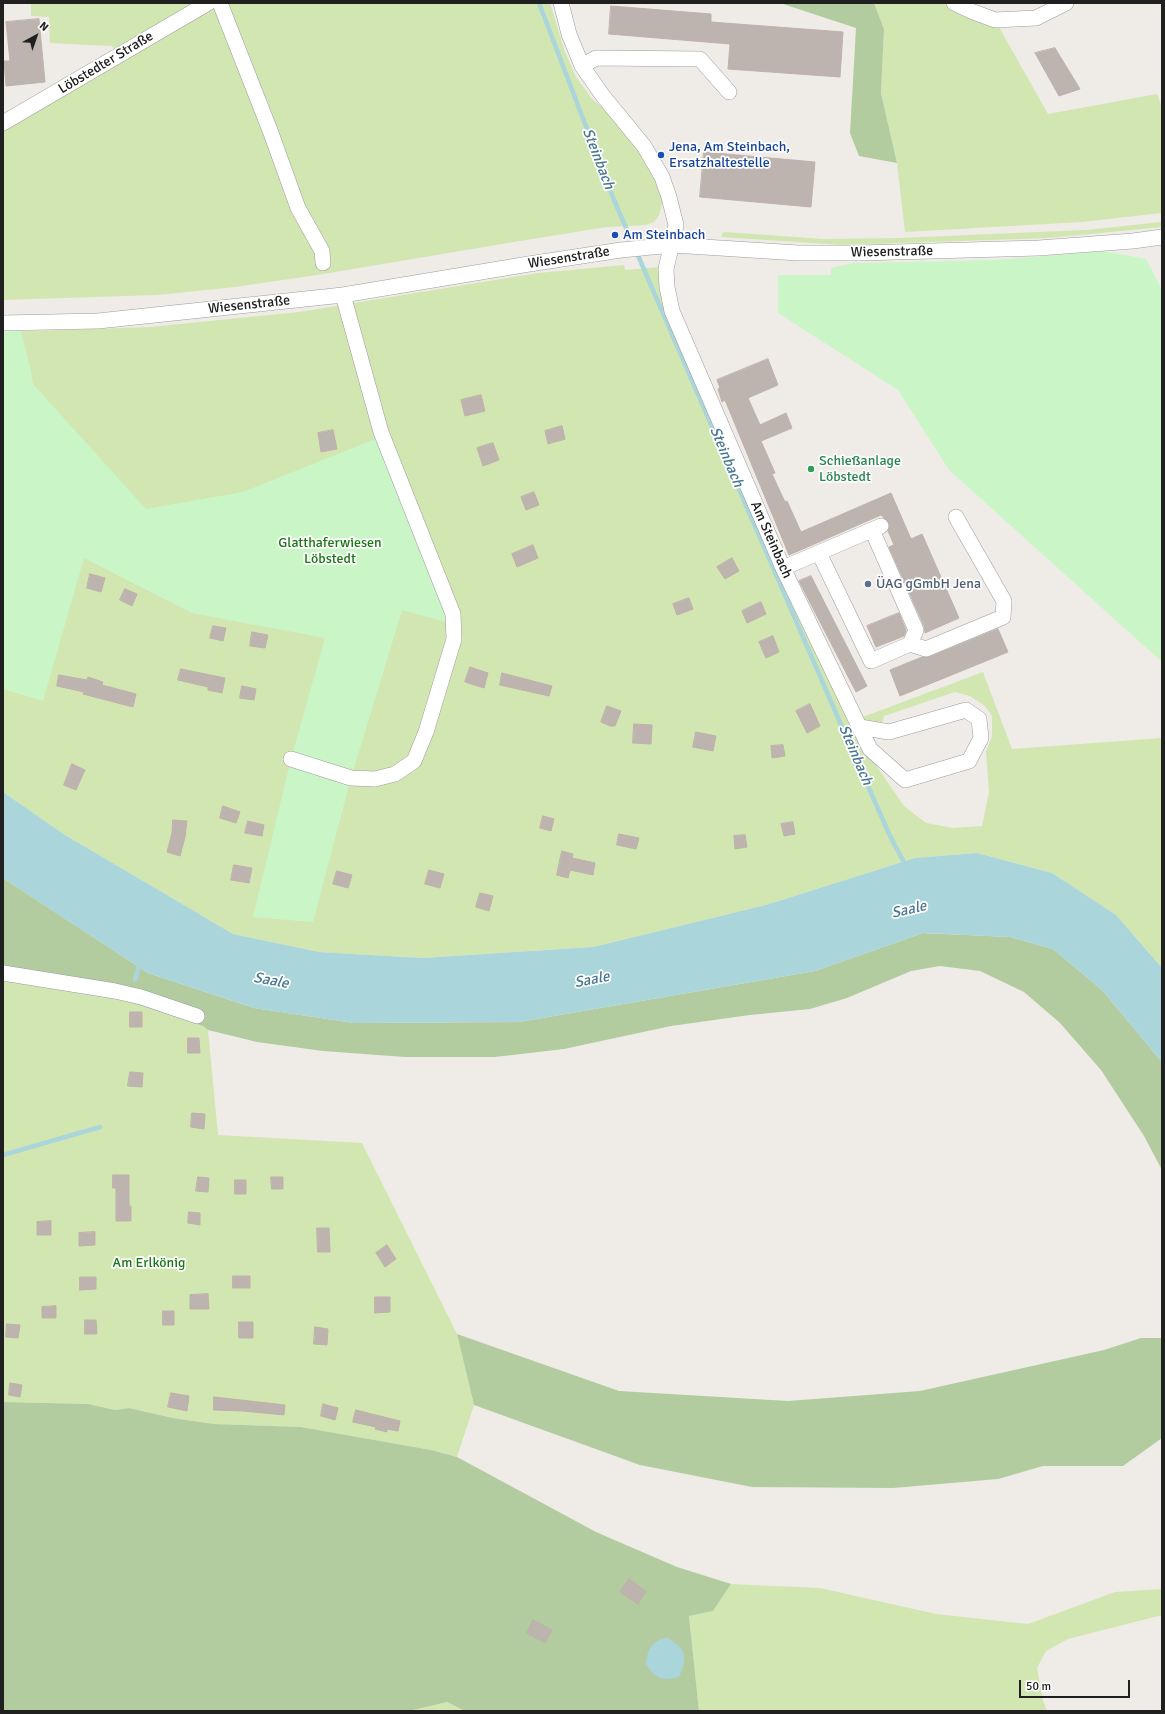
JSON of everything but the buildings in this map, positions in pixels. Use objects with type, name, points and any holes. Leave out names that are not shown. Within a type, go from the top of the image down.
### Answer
[{"type":"street","name":"Löbstedter Straße","points":[[3,123],[208,3]]},
{"type":"street","points":[[220,3],[271,133],[298,208],[322,251],[323,263]]},
{"type":"street","name":"Am Steinbach","points":[[561,3],[569,34],[582,66],[602,96],[644,146],[662,177],[676,225],[673,245],[666,269],[667,287],[672,311],[783,568],[870,749],[905,780],[969,761],[981,738],[979,719],[966,710],[889,732],[860,727]]},
{"type":"street","points":[[954,3],[995,20],[1036,18],[1066,3]]},
{"type":"street","points":[[582,66],[596,58],[700,59],[729,92]]},
{"type":"street","name":"Wiesenstraße","points":[[3,323],[98,321],[343,295],[642,247],[673,245],[798,252],[860,253],[1039,248],[1162,237]]},
{"type":"street","points":[[291,759],[351,778],[375,779],[395,774],[414,761],[426,732],[454,639],[453,614],[382,432],[343,295]]},
{"type":"street","points":[[819,553],[871,661],[910,644],[926,649],[1003,617],[1004,601],[956,517]]},
{"type":"street","points":[[783,568],[877,528],[916,630],[910,644]]},
{"type":"street","points":[[3,973],[115,991],[141,997],[197,1016]]},
{"type":"green space","points":[[31,3],[550,3],[565,52],[576,77],[592,99],[604,109],[637,148],[653,176],[663,201],[659,215],[654,222],[646,225],[607,227],[317,275],[235,287],[157,295],[3,300],[3,131],[120,58],[112,46],[50,43],[49,17],[31,16]]},
{"type":"green space","points":[[780,3],[874,3],[884,29],[881,93],[897,163],[859,156],[850,133],[856,28]]},
{"type":"green space","points":[[874,3],[954,3],[995,20],[1048,114],[1157,94],[1162,107],[1162,213],[1082,222],[905,232],[897,163],[881,93],[884,29]]},
{"type":"green space","points":[[1162,222],[1162,227],[1048,238],[843,245],[721,237],[724,232],[824,239],[899,238],[1086,230]]},
{"type":"green space","points":[[1103,251],[1146,259],[1162,290],[1162,662],[949,470],[898,390],[778,313],[778,275],[831,275],[831,268],[853,263],[996,260]]},
{"type":"green space","points":[[624,265],[625,270],[660,267],[856,736],[904,806],[926,823],[953,828],[982,826],[989,792],[986,752],[992,736],[992,716],[985,706],[970,696],[955,692],[884,716],[882,723],[867,724],[860,718],[983,672],[1012,749],[1162,738],[1162,968],[1116,915],[1052,873],[977,853],[915,858],[766,905],[593,947],[421,958],[319,952],[233,934],[65,835],[3,792],[3,332],[150,327],[299,312],[538,273]]},
{"type":"green space","name":"Glatthaferwiesen Löbstedt","points":[[21,331],[33,384],[146,509],[243,492],[378,438],[449,623],[402,610],[351,778],[313,922],[253,917],[291,759],[325,638],[192,613],[84,558],[43,701],[3,689],[3,332]]},
{"type":"green space","points":[[3,878],[148,973],[254,1008],[354,1023],[519,1022],[815,971],[923,933],[1010,937],[1053,949],[1102,990],[1162,1062],[1162,1170],[1144,1136],[1101,1070],[1060,1023],[1024,992],[980,971],[940,966],[911,971],[847,998],[810,1009],[750,1015],[671,1026],[564,1049],[495,1057],[405,1057],[323,1051],[257,1042],[208,1030],[203,1026],[114,997],[89,995],[3,979]]},
{"type":"green space","name":"Am Erlkönig","points":[[3,979],[89,995],[114,997],[203,1026],[208,1030],[218,1135],[362,1143],[457,1334],[474,1405],[457,1457],[431,1450],[301,1427],[214,1424],[173,1418],[129,1408],[115,1410],[88,1404],[3,1402]]},
{"type":"green space","points":[[457,1334],[619,1391],[788,1401],[920,1391],[1104,1350],[1141,1338],[1162,1338],[1162,1438],[1123,1466],[1043,1466],[998,1479],[893,1488],[752,1487],[640,1465],[474,1405]]},
{"type":"green space","points":[[3,1402],[88,1404],[115,1410],[129,1408],[173,1418],[214,1424],[301,1427],[431,1450],[457,1457],[596,1532],[677,1567],[731,1584],[713,1611],[689,1616],[699,1711],[465,1711],[447,1702],[409,1711],[3,1711]]},
{"type":"green space","points":[[731,1584],[820,1588],[936,1614],[1028,1624],[1115,1592],[1162,1589],[1162,1615],[1068,1639],[1046,1651],[1037,1668],[1043,1700],[1047,1711],[699,1711],[689,1616],[713,1611]]},
{"type":"green space","points":[[447,1702],[465,1711],[409,1711]]},
{"type":"water","name":"Saale","points":[[3,792],[65,835],[233,934],[319,952],[422,958],[593,947],[766,905],[915,858],[977,853],[1052,873],[1116,915],[1162,968],[1162,1062],[1102,990],[1053,949],[1010,937],[923,933],[815,971],[519,1022],[354,1023],[254,1008],[148,973],[3,878]]},
{"type":"water","points":[[667,1638],[682,1649],[684,1654],[684,1664],[679,1677],[663,1679],[656,1676],[646,1664],[651,1646],[662,1639]]},
{"type":"waterway","name":"Steinbach","points":[[539,3],[614,200],[842,727],[890,836],[906,866]]},
{"type":"waterway","points":[[135,980],[140,962]]},
{"type":"waterway","points":[[3,1155],[100,1127]]},
{"type":"place","name":"Jena, Am Steinbach, Ersatzhaltestelle","points":[[661,155]]},
{"type":"place","name":"Am Steinbach","points":[[615,235]]},
{"type":"place","name":"Schießanlage Löbstedt","points":[[811,469]]},
{"type":"place","name":"ÜAG gGmbH Jena","points":[[868,584]]}]
